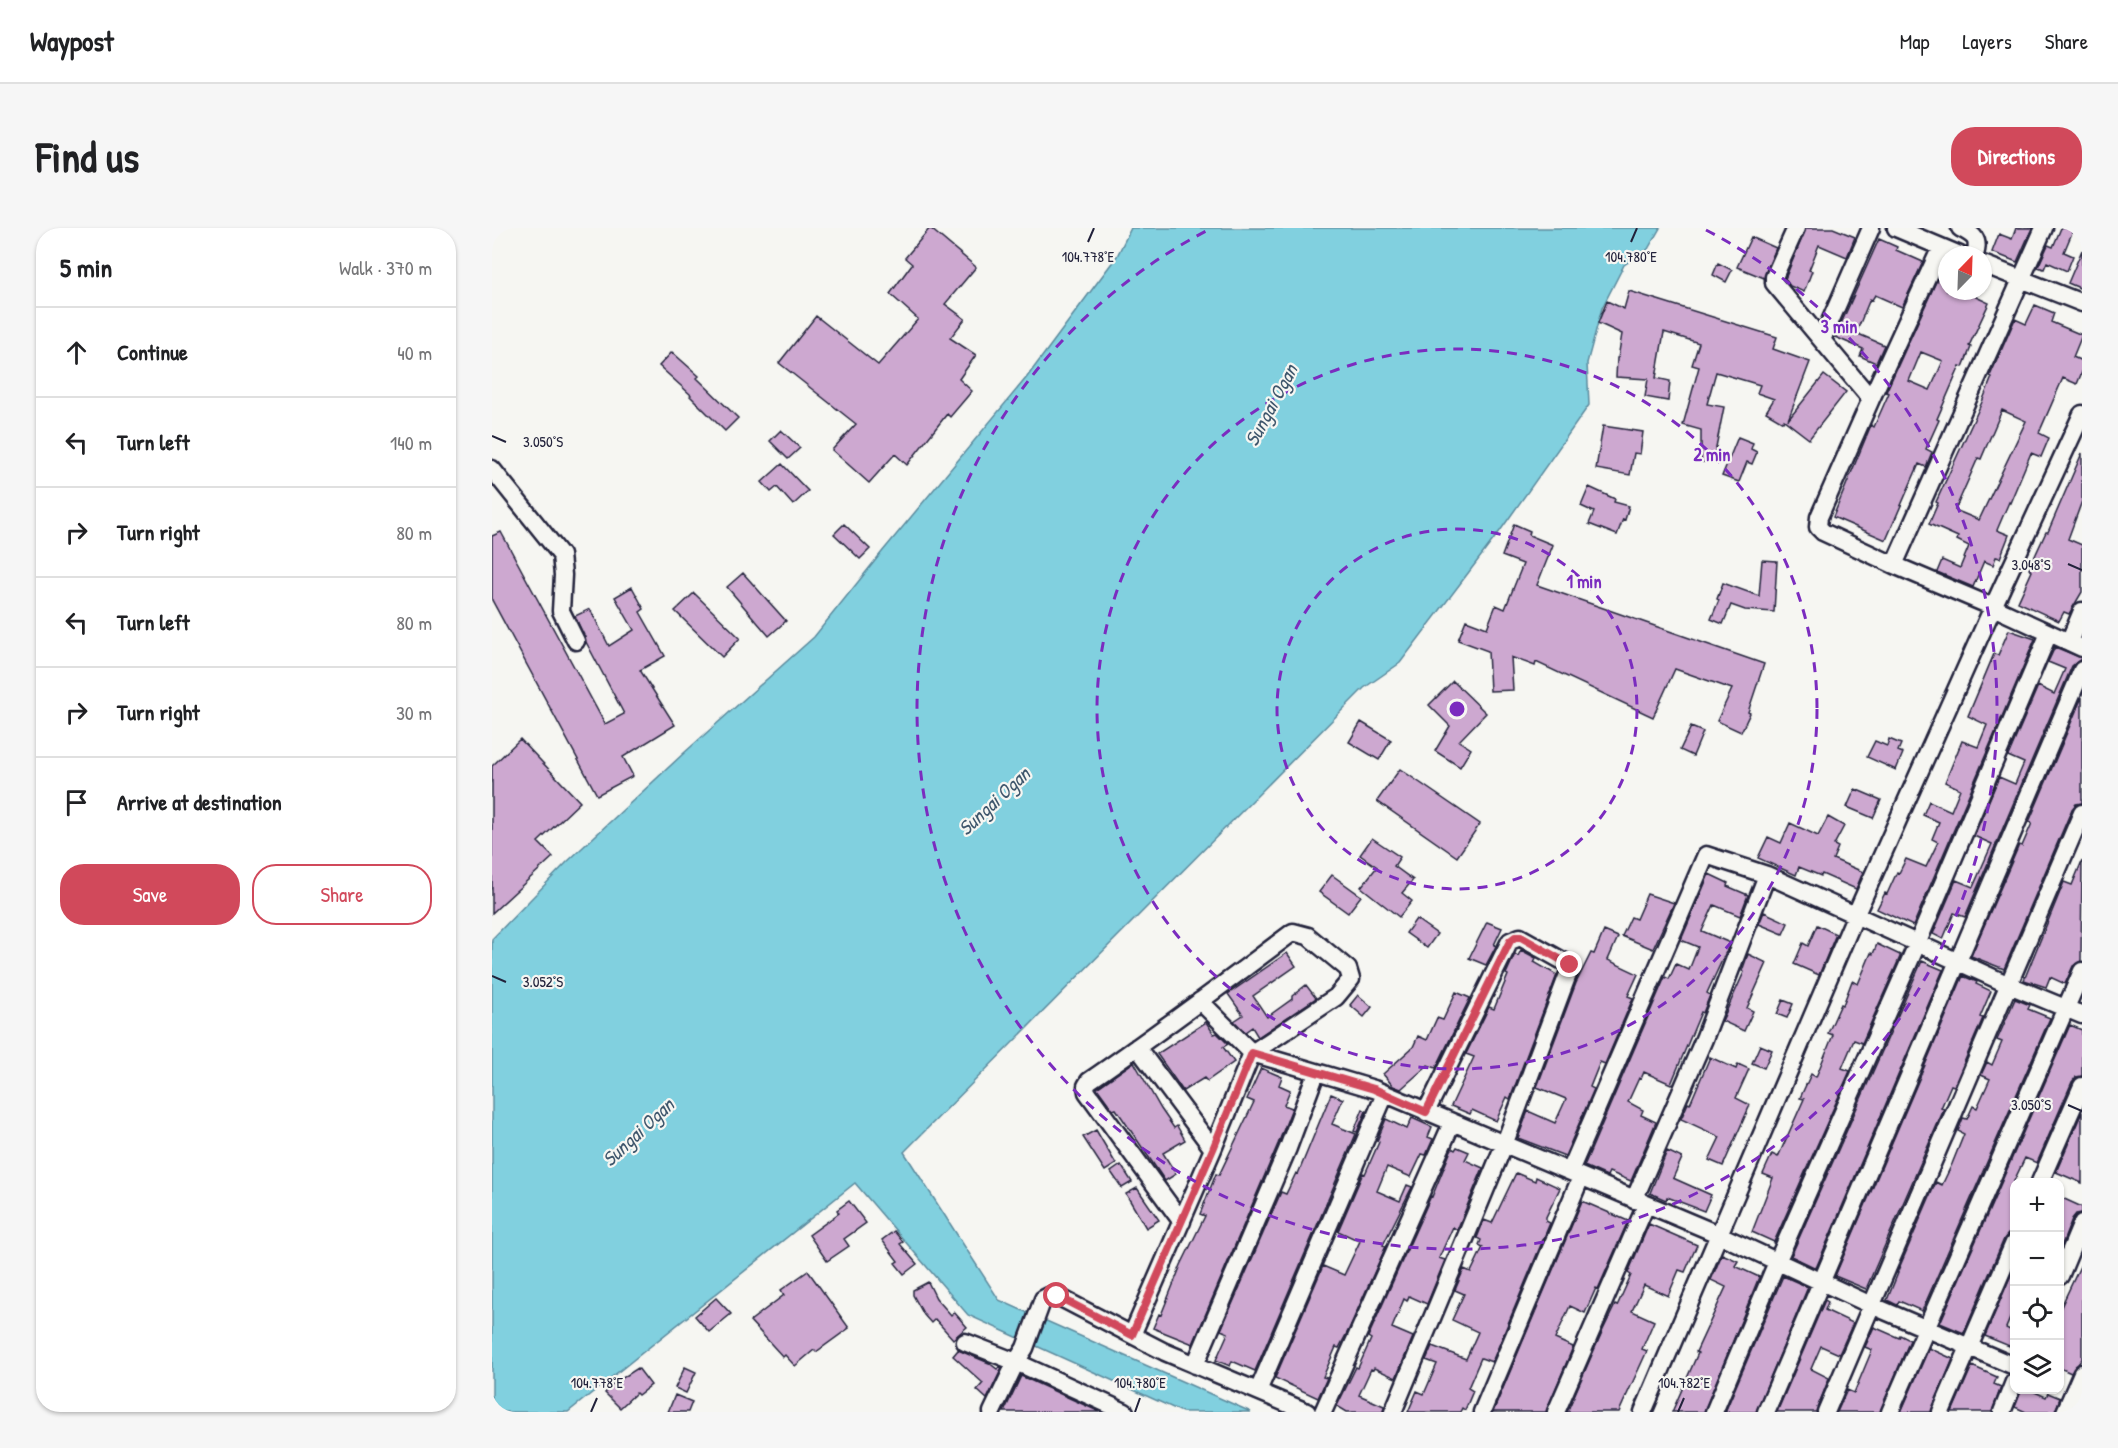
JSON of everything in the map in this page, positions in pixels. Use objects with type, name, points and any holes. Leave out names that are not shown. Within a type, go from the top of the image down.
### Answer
[{"type":"street","points":[[1796,228],[1773,281],[1871,399]]},
{"type":"street","points":[[1822,340],[1871,228]]},
{"type":"street","points":[[1896,228],[1939,246]]},
{"type":"street","points":[[1960,228],[1972,234],[1977,239],[1978,246]]},
{"type":"street","points":[[1894,565],[2044,228]]},
{"type":"street","points":[[1938,254],[1819,517],[1818,527],[1823,532],[1894,565],[2075,645],[2082,611]]},
{"type":"street","points":[[1992,268],[2082,303]]},
{"type":"street","points":[[1643,1412],[1856,914],[2082,414]]},
{"type":"street","points":[[492,469],[561,555],[563,575],[561,611],[576,641]]},
{"type":"street","points":[[1714,1412],[2049,633]]},
{"type":"street","points":[[1766,1412],[2082,670]]},
{"type":"street","points":[[1826,1412],[2082,813]]},
{"type":"street","points":[[1482,1412],[1703,857],[1708,855],[1767,875],[2007,984],[2082,1015]]},
{"type":"street","points":[[1556,1412],[1767,875]]},
{"type":"street","points":[[1132,1335],[1182,1222],[1252,1053],[1336,997],[1351,979],[1348,969],[1308,936],[1293,932],[1089,1080],[1086,1086],[1087,1092],[1182,1222]]},
{"type":"street","points":[[1393,1412],[1504,1145],[1570,965],[1521,937],[1515,937],[1510,941],[1426,1112]]},
{"type":"street","points":[[1890,1412],[2082,971]]},
{"type":"street","points":[[1200,1001],[1252,1053],[1374,1089],[1452,1124],[1720,1235],[1871,1305],[2010,1364]]},
{"type":"street","points":[[1137,1047],[1213,1149]]},
{"type":"street","points":[[1195,1365],[1288,1148],[1316,1073]]},
{"type":"street","points":[[2042,1178],[2082,1086]]},
{"type":"street","points":[[1258,1392],[1384,1094]]},
{"type":"street","points":[[1323,1412],[1452,1124]]},
{"type":"street","points":[[2064,1266],[2082,1223]]},
{"type":"street","points":[[1941,1412],[2010,1252]]},
{"type":"street","points":[[992,1412],[1021,1355],[1044,1299],[1048,1296],[1057,1296],[1195,1365],[1307,1412]]},
{"type":"street","points":[[965,1342],[1021,1355],[1125,1412]]},
{"type":"street","points":[[2065,1412],[2072,1391],[2082,1373]]},
{"type":"street","points":[[2002,1412],[2010,1392]]},
{"type":"water","name":"Sungai Ogan","points":[[1131,228],[1660,228],[1648,249],[1624,265],[1602,308],[1587,363],[1589,405],[1500,531],[1400,663],[1364,688],[904,1152],[999,1300],[1251,1412],[1182,1412],[968,1315],[855,1183],[568,1412],[492,1412],[492,939],[567,862],[814,637],[1027,377],[1117,256]]},
{"type":"building","points":[[930,228],[976,267],[945,304],[965,319],[950,338],[976,355],[959,379],[972,391],[950,417],[947,414],[907,465],[895,454],[869,483],[832,450],[856,424],[779,363],[816,316],[878,365],[918,319],[890,294],[912,264],[905,258]]},
{"type":"building","points":[[1806,228],[1833,228],[1855,237],[1847,257],[1819,245],[1809,270],[1812,271],[1804,292],[1790,286],[1785,279]]},
{"type":"building","points":[[2016,228],[2032,228],[2017,262],[1992,252],[1999,234],[2012,239]]},
{"type":"building","points":[[2061,228],[2074,228],[2064,252],[2073,256],[2067,271],[2047,262],[2044,269],[2038,267],[2048,245],[2053,247]]},
{"type":"building","points":[[1751,237],[1776,248],[1764,278],[1737,267]]},
{"type":"building","points":[[1879,239],[1897,247],[1896,250],[1923,262],[1902,307],[1875,295],[1872,300],[1870,299],[1856,333],[1884,345],[1876,363],[1860,356],[1863,349],[1835,337]]},
{"type":"building","points":[[2082,250],[2082,289],[2068,283]]},
{"type":"building","points":[[1718,263],[1732,270],[1726,282],[1713,275]]},
{"type":"building","points":[[1938,277],[1938,300],[1982,300],[1989,303],[1969,346],[1971,347],[1963,367],[1960,366],[1937,419],[1939,420],[1926,449],[1932,452],[1926,467],[1919,464],[1886,540],[1833,517],[1871,425],[1874,427],[1889,393],[1886,392]],"holes":[[[1921,352],[1943,361],[1930,390],[1909,381]]]},
{"type":"building","points":[[1629,291],[1777,337],[1773,349],[1810,362],[1788,420],[1824,375],[1846,392],[1809,439],[1784,420],[1783,422],[1766,412],[1774,399],[1757,393],[1760,385],[1716,372],[1707,404],[1724,407],[1713,462],[1701,462],[1701,430],[1683,425],[1699,367],[1692,365],[1699,343],[1664,332],[1656,378],[1670,381],[1668,401],[1645,397],[1648,379],[1616,377],[1622,334],[1598,323],[1607,301],[1624,309]]},
{"type":"building","points":[[2035,305],[2054,313],[2051,322],[2082,335],[2073,357],[2082,361],[2082,372],[2077,384],[2063,378],[2039,433],[2049,438],[2041,457],[2031,453],[1997,530],[2009,535],[2000,558],[1996,557],[1993,565],[1984,561],[1973,587],[1937,572],[1942,560],[1960,568],[1969,546],[1957,540],[1958,537],[1929,524],[1938,503],[1936,502],[1982,402],[1992,377],[1990,376],[2015,319],[2026,324]],"holes":[[[2002,410],[2026,421],[1979,520],[1955,510],[1978,458],[1981,459]]]},
{"type":"building","points":[[672,352],[699,376],[697,378],[738,418],[725,431],[659,366]]},
{"type":"building","points":[[1603,426],[1643,432],[1640,454],[1634,453],[1630,475],[1596,469]]},
{"type":"building","points":[[781,430],[800,448],[788,459],[770,441]]},
{"type":"building","points":[[1738,437],[1753,443],[1751,449],[1757,452],[1752,464],[1747,462],[1739,482],[1722,476]]},
{"type":"building","points":[[2082,453],[2082,501],[2068,539],[2082,545],[2082,592],[2069,614],[2064,612],[2059,621],[2018,602],[2032,571],[2029,569],[2048,532]]},
{"type":"building","points":[[782,464],[808,491],[793,505],[777,487],[771,492],[762,482]]},
{"type":"building","points":[[1589,487],[1615,499],[1614,502],[1629,506],[1617,535],[1589,524],[1594,512],[1581,506]]},
{"type":"building","points":[[844,524],[870,549],[860,559],[834,534]]},
{"type":"building","points":[[1514,524],[1530,531],[1529,535],[1553,545],[1537,585],[1764,664],[1748,712],[1750,713],[1741,732],[1717,721],[1732,689],[1675,669],[1653,717],[1536,662],[1535,666],[1511,657],[1513,690],[1490,691],[1488,651],[1458,640],[1466,620],[1487,628],[1496,605],[1505,609],[1523,564],[1502,556]]},
{"type":"building","points":[[501,532],[605,724],[624,714],[575,616],[590,609],[609,646],[634,630],[615,597],[632,587],[644,609],[640,612],[665,656],[640,670],[675,725],[623,757],[633,776],[597,795],[492,600],[492,536]]},
{"type":"building","points":[[1762,560],[1777,561],[1774,612],[1745,610],[1731,605],[1723,624],[1711,619],[1723,583],[1759,596]]},
{"type":"building","points":[[743,573],[786,621],[769,636],[727,587]]},
{"type":"building","points":[[694,593],[740,638],[722,657],[675,611]]},
{"type":"building","points":[[2009,630],[2035,639],[1913,926],[1877,909],[1906,859],[1926,867],[1938,842],[1932,839],[1939,822],[1923,815],[1929,801],[1951,811],[1960,789],[1945,782],[1962,741],[1978,747],[1987,725],[1968,716],[1994,654],[1998,655]]},
{"type":"building","points":[[2055,647],[2082,658],[2072,666],[1965,917],[1954,913],[1943,939],[1933,934],[1956,880],[1973,887],[1992,844],[1974,836],[1999,777],[2015,784],[2024,763],[2008,756],[2038,686],[2054,694],[2065,669],[2048,662]]},
{"type":"building","points":[[1453,681],[1486,713],[1459,741],[1471,749],[1460,767],[1435,751],[1450,726],[1429,705]]},
{"type":"building","points":[[2082,697],[2082,803],[2076,804],[2072,809],[2004,969],[1971,956],[2019,845],[2022,846],[2032,823],[2029,822]]},
{"type":"building","points":[[1361,722],[1391,740],[1379,760],[1349,742]]},
{"type":"building","points":[[1691,727],[1703,732],[1693,756],[1680,750]]},
{"type":"building","points":[[520,739],[580,802],[538,842],[553,857],[492,913],[492,766]]},
{"type":"building","points":[[1889,739],[1901,744],[1898,751],[1903,753],[1896,770],[1867,757],[1875,741],[1887,746]]},
{"type":"building","points":[[1400,769],[1480,824],[1457,857],[1377,801]]},
{"type":"building","points":[[1855,789],[1881,800],[1873,818],[1847,807]]},
{"type":"building","points":[[1828,817],[1844,826],[1834,845],[1838,847],[1833,859],[1863,872],[1856,889],[1799,867],[1796,875],[1758,858],[1768,837],[1781,843],[1790,823],[1818,836]]},
{"type":"building","points":[[1372,838],[1400,857],[1394,866],[1413,880],[1402,893],[1412,901],[1399,917],[1361,887],[1377,867],[1360,855]]},
{"type":"building","points":[[2082,861],[2081,961],[2073,966],[2065,984],[2050,977],[2046,987],[2024,980],[2064,882],[2072,885]]},
{"type":"building","points":[[1709,874],[1728,883],[1727,886],[1748,895],[1740,916],[1714,905],[1702,931],[1730,943],[1707,993],[1710,995],[1703,1013],[1701,1012],[1671,1084],[1644,1072],[1628,1102],[1643,1110],[1641,1115],[1656,1122],[1631,1181],[1609,1172],[1607,1176],[1584,1166],[1665,977],[1669,979],[1676,964],[1689,970],[1698,947],[1681,940]]},
{"type":"building","points":[[1332,875],[1361,896],[1348,913],[1319,892]]},
{"type":"building","points":[[1647,894],[1674,903],[1653,949],[1622,936],[1631,917],[1636,919]]},
{"type":"building","points":[[1764,912],[1788,923],[1783,934],[1759,924]]},
{"type":"building","points":[[1416,919],[1437,934],[1427,948],[1406,933]]},
{"type":"building","points":[[1487,922],[1502,928],[1486,965],[1469,958]]},
{"type":"building","points":[[1817,925],[1836,934],[1819,975],[1794,964],[1803,943],[1808,946]]},
{"type":"building","points":[[1604,931],[1618,937],[1608,960],[1638,974],[1628,996],[1633,998],[1605,1064],[1600,1062],[1590,1087],[1594,1089],[1565,1156],[1518,1138],[1528,1111],[1555,1123],[1566,1099],[1537,1087],[1576,983],[1591,953],[1594,954]]},
{"type":"building","points":[[1877,944],[1900,957],[1862,1043],[1854,1040],[1842,1068],[1850,1071],[1774,1242],[1752,1232],[1773,1178],[1763,1174],[1772,1154],[1778,1157],[1804,1099],[1800,1098],[1811,1074],[1816,1077],[1833,1035],[1828,1033],[1841,1004],[1843,1005],[1852,981],[1858,984]]},
{"type":"building","points":[[1521,950],[1536,958],[1534,962],[1557,975],[1510,1099],[1507,1097],[1496,1121],[1472,1110],[1470,1114],[1451,1106],[1474,1057],[1466,1054],[1489,1007],[1494,1009],[1515,954],[1518,956]]},
{"type":"building","points":[[1287,953],[1296,966],[1253,996],[1267,1017],[1292,999],[1292,996],[1306,985],[1316,998],[1258,1037],[1252,1027],[1245,1032],[1234,1021],[1243,1015],[1228,994]]},
{"type":"building","points":[[1748,954],[1767,963],[1747,1008],[1753,1011],[1744,1031],[1722,1021],[1744,972],[1742,971]]},
{"type":"building","points":[[1922,961],[1943,970],[1816,1268],[1791,1256]]},
{"type":"building","points":[[1963,976],[1991,991],[1980,1017],[1983,1018],[1954,1086],[1951,1085],[1941,1108],[1944,1109],[1866,1289],[1835,1276]]},
{"type":"building","points":[[1456,992],[1470,998],[1436,1068],[1428,1065],[1401,1089],[1393,1086],[1383,1074],[1413,1047],[1418,1036],[1427,1040],[1437,1018],[1443,1020]]},
{"type":"building","points":[[1358,995],[1372,1007],[1364,1017],[1350,1005]]},
{"type":"building","points":[[2015,999],[2030,1005],[2028,1009],[2050,1018],[1922,1311],[1899,1301],[1897,1305],[1887,1300],[1897,1273],[1936,1182],[1942,1185],[1952,1164],[1964,1134],[1958,1131],[1963,1118],[1967,1119],[1973,1106],[1977,1108],[1990,1079],[1981,1075],[1987,1062],[1992,1065],[2002,1042],[1997,1040]]},
{"type":"building","points":[[1783,1000],[1793,1004],[1787,1018],[1777,1014]]},
{"type":"building","points":[[1206,1022],[1214,1034],[1217,1033],[1228,1044],[1223,1047],[1234,1062],[1207,1081],[1204,1078],[1183,1091],[1157,1054]]},
{"type":"building","points":[[2070,1025],[2082,1030],[2082,1076],[2076,1077],[2072,1082],[2037,1163],[2025,1158],[2015,1178],[2010,1178],[2010,1234],[2004,1239],[1964,1333],[1940,1323]]},
{"type":"building","points":[[1760,1045],[1772,1050],[1764,1068],[1752,1063]]},
{"type":"building","points":[[1710,1057],[1736,1069],[1738,1064],[1749,1069],[1736,1098],[1750,1105],[1723,1166],[1709,1160],[1720,1137],[1681,1119]]},
{"type":"building","points":[[1134,1062],[1161,1109],[1174,1128],[1177,1126],[1185,1140],[1163,1153],[1176,1174],[1165,1181],[1116,1109],[1113,1110],[1097,1088]]},
{"type":"building","points":[[1261,1068],[1282,1077],[1279,1085],[1290,1090],[1284,1105],[1292,1108],[1193,1344],[1153,1328],[1205,1216],[1200,1214],[1216,1174],[1219,1175],[1254,1102],[1247,1099]]},
{"type":"building","points":[[1331,1094],[1343,1099],[1332,1124],[1356,1134],[1255,1371],[1232,1361],[1230,1366],[1216,1360],[1228,1333],[1221,1330],[1281,1192],[1286,1194],[1296,1173],[1298,1174]]},
{"type":"building","points":[[1363,1109],[1366,1111],[1357,1132],[1354,1131]]},
{"type":"building","points":[[2082,1112],[2082,1183],[2056,1172]]},
{"type":"building","points":[[1412,1118],[1432,1127],[1428,1137],[1433,1139],[1426,1155],[1422,1154],[1411,1177],[1387,1167],[1377,1191],[1400,1201],[1407,1185],[1412,1187],[1383,1245],[1386,1246],[1349,1329],[1339,1348],[1336,1347],[1323,1377],[1327,1378],[1318,1398],[1275,1378],[1323,1266],[1344,1275],[1360,1241],[1338,1231],[1379,1142],[1377,1141],[1386,1119],[1407,1129]]},
{"type":"building","points":[[1096,1130],[1116,1164],[1105,1171],[1083,1137]]},
{"type":"building","points":[[1457,1147],[1469,1152],[1465,1160],[1483,1168],[1457,1230],[1453,1227],[1439,1258],[1445,1260],[1427,1304],[1409,1296],[1407,1301],[1404,1299],[1392,1328],[1413,1337],[1396,1378],[1374,1368],[1371,1369],[1359,1395],[1384,1406],[1383,1412],[1347,1412],[1337,1406],[1371,1339],[1368,1337],[1452,1148],[1455,1150]]},
{"type":"building","points":[[1667,1151],[1682,1158],[1673,1178],[1711,1195],[1704,1211],[1650,1193]]},
{"type":"building","points":[[1121,1165],[1132,1182],[1122,1188],[1111,1172]]},
{"type":"building","points":[[1516,1173],[1535,1181],[1536,1177],[1560,1188],[1546,1217],[1546,1221],[1550,1223],[1492,1362],[1481,1358],[1468,1388],[1473,1391],[1465,1410],[1462,1408],[1460,1412],[1408,1412],[1417,1391],[1424,1394],[1437,1364],[1426,1360],[1432,1346],[1466,1359],[1478,1332],[1452,1320],[1464,1294],[1455,1290],[1464,1269],[1471,1272],[1483,1247],[1479,1245],[1481,1240],[1477,1238],[1484,1220],[1492,1223]]},
{"type":"building","points":[[1137,1188],[1159,1220],[1146,1228],[1126,1194]]},
{"type":"building","points":[[2064,1199],[2082,1207],[2082,1213],[2076,1214],[2064,1240]]},
{"type":"building","points":[[849,1201],[866,1223],[844,1239],[849,1246],[827,1261],[809,1235],[839,1213],[837,1210]]},
{"type":"building","points":[[1582,1201],[1628,1221],[1585,1313],[1570,1306],[1555,1339],[1573,1347],[1546,1412],[1493,1412]]},
{"type":"building","points":[[1649,1224],[1697,1245],[1685,1272],[1679,1270],[1668,1296],[1644,1285],[1632,1311],[1654,1321],[1642,1349],[1647,1351],[1619,1412],[1567,1412],[1602,1332],[1631,1275],[1628,1273]]},
{"type":"building","points":[[894,1231],[903,1242],[900,1244],[917,1264],[904,1274],[895,1263],[898,1261],[882,1240]]},
{"type":"building","points":[[1722,1254],[1738,1261],[1735,1266],[1759,1277],[1704,1412],[1672,1412],[1726,1287],[1711,1280]]},
{"type":"building","points":[[2082,1262],[2082,1359],[2071,1373],[2064,1370],[2064,1300]]},
{"type":"building","points":[[808,1271],[849,1328],[816,1352],[814,1350],[795,1366],[785,1355],[783,1357],[750,1321],[784,1295],[781,1290]]},
{"type":"building","points":[[1783,1276],[1808,1287],[1756,1412],[1725,1412]]},
{"type":"building","points":[[2010,1277],[2010,1318],[2006,1328],[2010,1330],[2010,1346],[1985,1336]]},
{"type":"building","points":[[928,1282],[936,1298],[951,1315],[954,1312],[967,1327],[953,1339],[935,1319],[931,1323],[913,1295],[913,1290]]},
{"type":"building","points":[[716,1298],[731,1314],[709,1332],[695,1316]]},
{"type":"building","points":[[1825,1300],[1828,1302],[1825,1310],[1853,1323],[1839,1354],[1821,1346],[1811,1369],[1829,1378],[1816,1412],[1777,1412]]},
{"type":"building","points":[[1874,1327],[1899,1338],[1900,1335],[1910,1340],[1880,1412],[1837,1412],[1847,1390],[1854,1393],[1872,1350],[1865,1347]]},
{"type":"building","points":[[1929,1348],[1953,1359],[1931,1412],[1901,1412]]},
{"type":"building","points":[[958,1350],[989,1363],[997,1369],[1002,1368],[987,1399],[977,1390],[983,1383],[953,1356]]},
{"type":"building","points":[[1972,1366],[1997,1377],[1994,1384],[2001,1387],[1992,1412],[1952,1412]]},
{"type":"building","points":[[685,1367],[696,1372],[686,1393],[675,1388]]},
{"type":"building","points":[[638,1368],[651,1385],[638,1395],[636,1393],[620,1408],[605,1393],[613,1384]]},
{"type":"building","points":[[1021,1376],[1100,1412],[1004,1412]]},
{"type":"building","points":[[2020,1394],[2039,1394],[2046,1397],[2050,1394],[2060,1398],[2055,1412],[2026,1412],[2015,1407]]},
{"type":"building","points":[[675,1395],[692,1402],[688,1412],[668,1412]]},
{"type":"route","points":[[1057,1296],[1132,1335],[1252,1053],[1374,1089],[1426,1112],[1510,941],[1515,937],[1521,937],[1570,965]]}]
